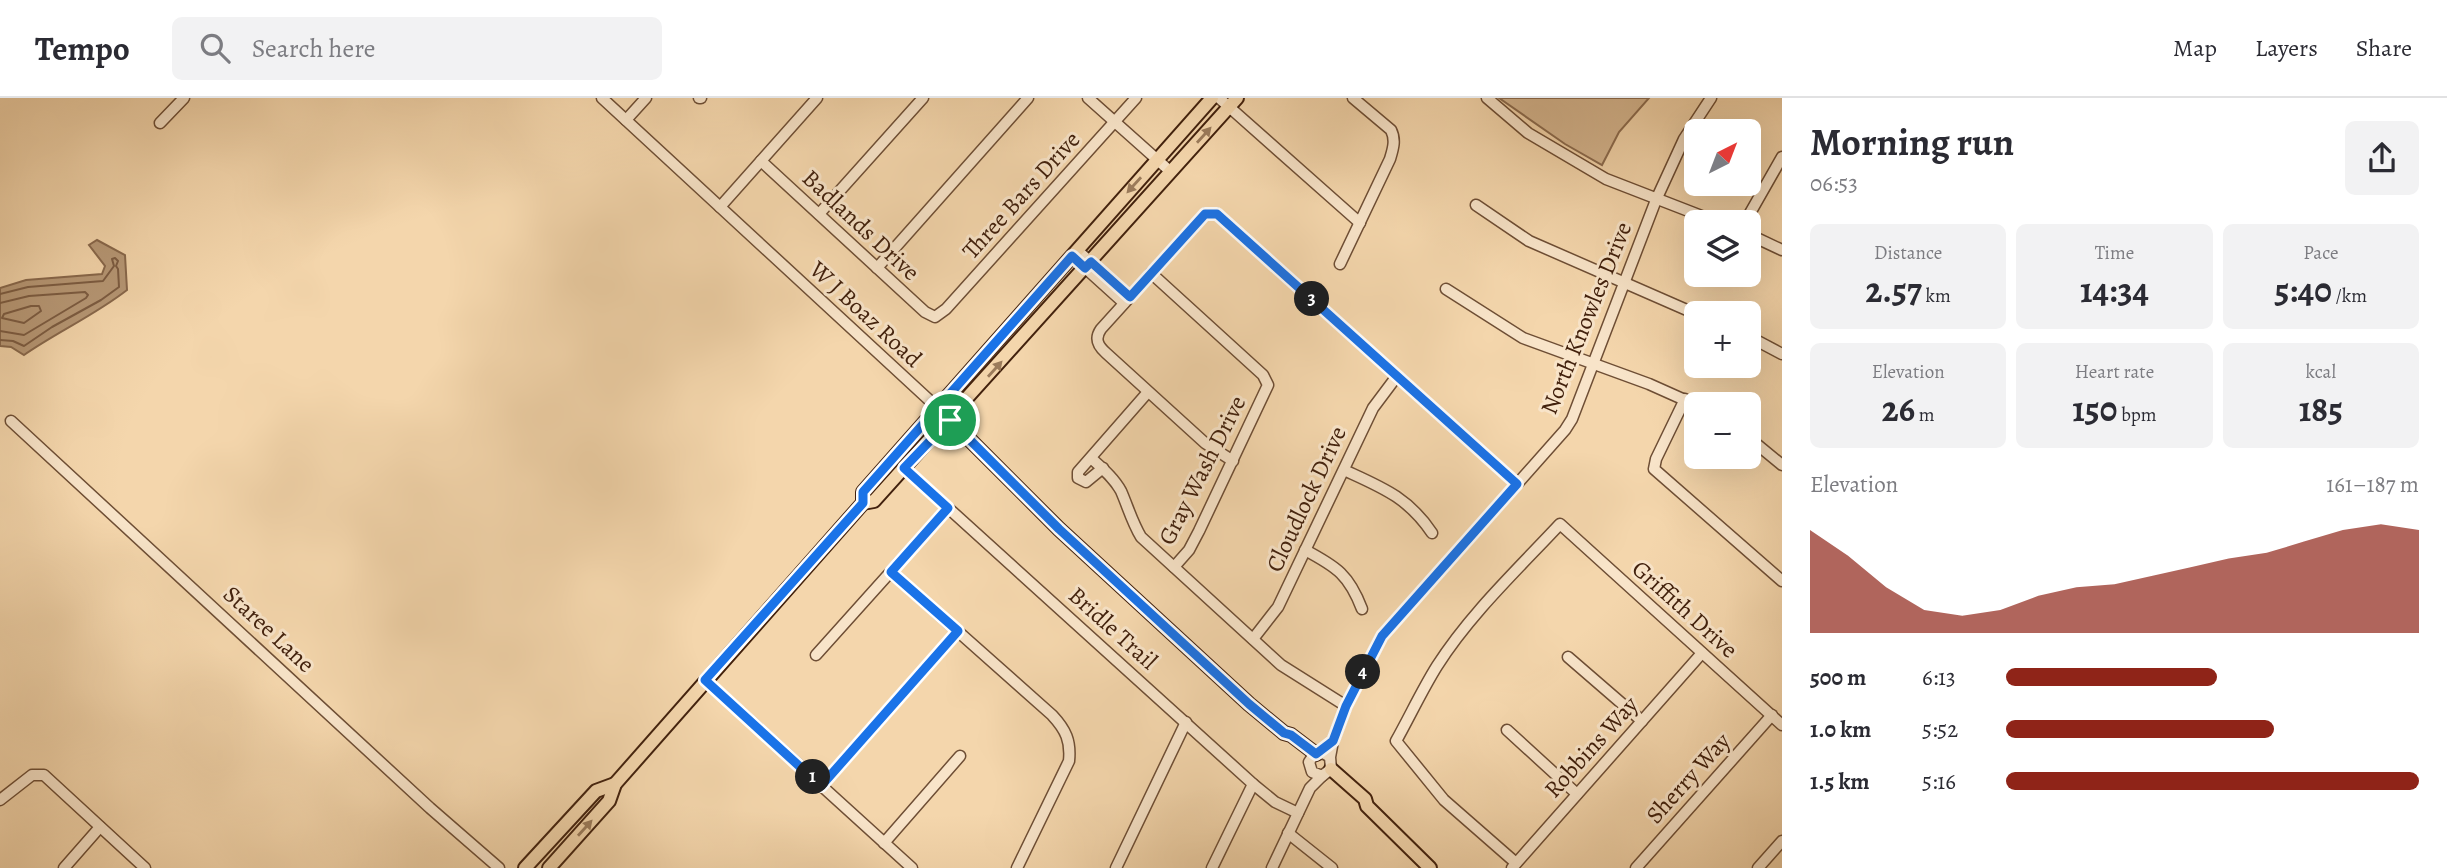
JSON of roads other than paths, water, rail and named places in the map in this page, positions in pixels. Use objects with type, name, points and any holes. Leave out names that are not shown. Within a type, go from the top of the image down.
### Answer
[{"type":"main road","points":[[549,868],[609,801],[615,784],[863,503],[863,492],[1212,98]]},
{"type":"main road","points":[[863,503],[874,502],[950,420],[1171,172],[1228,101]]},
{"type":"main road","name":"W J Boaz Road","points":[[950,420],[1059,529],[1284,733],[1286,740],[1314,759]]},
{"type":"main road","points":[[1327,769],[1365,799],[1367,806],[1430,868]]},
{"type":"main road","points":[[525,868],[596,791],[615,784]]},
{"type":"street","points":[[160,123],[184,98]]},
{"type":"street","name":"W J Boaz Road","points":[[602,98],[950,420]]},
{"type":"street","points":[[626,120],[646,98]]},
{"type":"street","points":[[720,207],[817,98]]},
{"type":"street","points":[[819,214],[923,98]]},
{"type":"street","points":[[877,268],[1028,98]]},
{"type":"street","points":[[1088,98],[1171,172]]},
{"type":"street","name":"Three Bars Drive","points":[[935,317],[946,309],[1136,98]]},
{"type":"street","points":[[1340,264],[1390,159],[1394,136],[1391,130],[1353,98]]},
{"type":"street","points":[[1487,98],[1528,132],[1606,179],[1684,210]]},
{"type":"street","name":"North Knowles Drive","points":[[1327,769],[1333,741],[1346,706],[1382,636],[1572,419],[1656,200],[1684,139],[1711,98]]},
{"type":"street","points":[[1228,101],[1360,223]]},
{"type":"street","points":[[1752,210],[1782,156]]},
{"type":"street","name":"Badlands Drive","points":[[761,161],[925,312],[935,317]]},
{"type":"street","points":[[1476,205],[1529,241],[1684,309]]},
{"type":"street","points":[[1233,461],[1205,443],[1101,348],[1097,339],[1101,329],[1205,214],[1217,214],[1517,484]]},
{"type":"street","points":[[1761,240],[1782,250]]},
{"type":"street","points":[[1074,253],[1127,300]]},
{"type":"street","name":"Gray Wash Drive","points":[[1151,273],[1260,371],[1267,381],[1267,389],[1233,461],[1191,545],[1174,567]]},
{"type":"street","points":[[1446,289],[1523,338],[1684,400]]},
{"type":"street","points":[[1761,343],[1782,354]]},
{"type":"street","name":"Cloudlock Drive","points":[[1253,639],[1278,607],[1373,408],[1397,376]]},
{"type":"street","points":[[1102,468],[1086,482],[1078,478],[1078,472],[1149,391]]},
{"type":"street","points":[[1684,402],[1656,459],[1654,469],[1782,581]]},
{"type":"street","name":"Staree Lane","points":[[11,421],[426,804],[499,868]]},
{"type":"street","points":[[1761,448],[1782,465]]},
{"type":"street","points":[[1091,458],[1120,490],[1131,520],[1141,537],[1295,675],[1346,706]]},
{"type":"street","name":"Bridle Trail","points":[[904,468],[1253,784],[1275,802],[1298,813]]},
{"type":"street","points":[[1343,470],[1391,491],[1422,518],[1432,533]]},
{"type":"street","points":[[816,655],[948,508]]},
{"type":"street","name":"Griffith Drive","points":[[1514,866],[1444,800],[1396,741],[1437,666],[1453,644],[1560,524],[1782,725]]},
{"type":"street","points":[[1305,550],[1334,566],[1355,589],[1362,609]]},
{"type":"street","points":[[891,572],[1052,715],[1061,724],[1069,742],[1069,761],[1017,868]]},
{"type":"street","points":[[821,786],[958,631]]},
{"type":"street","name":"Robbins Way","points":[[1514,866],[1702,653]]},
{"type":"street","points":[[1568,657],[1642,721]]},
{"type":"street","points":[[705,680],[912,868]]},
{"type":"street","name":"Sherry Way","points":[[1636,868],[1772,716]]},
{"type":"street","points":[[1116,868],[1186,722]]},
{"type":"street","points":[[1507,730],[1577,794]]},
{"type":"street","name":"North Knowles Drive","points":[[1314,759],[1333,741]]},
{"type":"street","points":[[884,843],[960,756]]},
{"type":"street","points":[[1314,759],[1327,769]]},
{"type":"street","points":[[1314,759],[1315,774],[1327,769]]},
{"type":"street","points":[[1310,788],[1314,759]]},
{"type":"street","points":[[1272,868],[1310,788],[1327,769]]},
{"type":"street","points":[[0,800],[32,775],[44,775],[145,868]]},
{"type":"street","points":[[1212,868],[1253,784]]},
{"type":"street","points":[[64,868],[100,827]]},
{"type":"street","points":[[1289,833],[1332,868]]},
{"type":"street","points":[[1758,868],[1782,841]]},
{"type":"water","points":[[97,240],[125,255],[127,290],[24,355],[11,347],[0,346],[0,288],[26,280],[102,274],[105,266],[89,245]]}]
